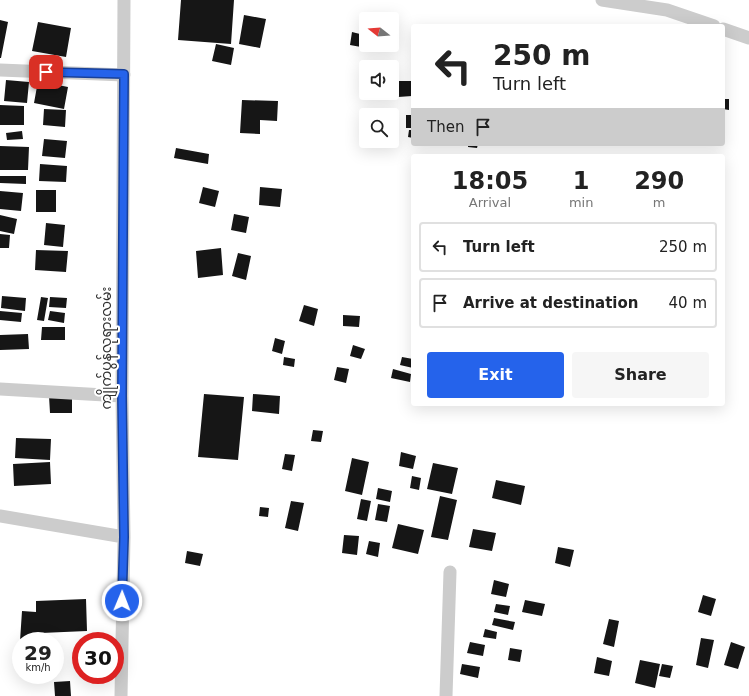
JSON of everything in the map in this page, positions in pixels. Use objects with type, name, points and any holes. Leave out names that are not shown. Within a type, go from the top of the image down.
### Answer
[{"type":"street","name":"ကျိုက်ပွန်လုရားလမ်း","points":[[121,696],[124,537],[122,396],[124,0]]},
{"type":"street","points":[[602,0],[668,10],[708,24]]},
{"type":"street","points":[[725,30],[749,38]]},
{"type":"street","points":[[0,70],[124,74]]},
{"type":"street","points":[[0,389],[122,396]]},
{"type":"street","points":[[0,516],[124,537]]},
{"type":"street","points":[[446,696],[450,572]]},
{"type":"building","points":[[181,0],[234,0],[231,44],[178,40]]},
{"type":"building","points":[[244,15],[266,19],[260,48],[239,44]]},
{"type":"building","points":[[0,20],[8,22],[1,58],[0,58]]},
{"type":"building","points":[[38,22],[71,28],[66,57],[32,51]]},
{"type":"building","points":[[352,32],[359,34],[359,47],[350,45]]},
{"type":"building","points":[[216,44],[234,48],[231,65],[212,61]]},
{"type":"building","points":[[6,80],[29,82],[27,103],[4,101]]},
{"type":"building","points":[[38,81],[68,87],[64,109],[34,103]]},
{"type":"building","points":[[399,81],[411,81],[411,96],[399,97]]},
{"type":"building","points":[[725,99],[729,99],[729,110],[725,109]]},
{"type":"building","points":[[242,100],[278,101],[277,121],[260,120],[260,134],[240,133]]},
{"type":"building","points":[[0,105],[24,106],[24,125],[0,125]]},
{"type":"building","points":[[44,109],[66,110],[65,127],[43,125]]},
{"type":"building","points":[[406,115],[411,115],[411,128],[406,128]]},
{"type":"building","points":[[409,130],[411,130],[411,138],[408,137]]},
{"type":"building","points":[[22,131],[23,139],[7,140],[6,133]]},
{"type":"building","points":[[44,139],[67,141],[65,158],[42,156]]},
{"type":"building","points":[[0,146],[29,147],[28,170],[0,170]]},
{"type":"building","points":[[468,146],[478,146],[477,148]]},
{"type":"building","points":[[176,148],[209,154],[208,164],[174,158]]},
{"type":"building","points":[[40,164],[67,166],[66,182],[39,181]]},
{"type":"building","points":[[0,176],[26,176],[26,184],[0,183]]},
{"type":"building","points":[[203,187],[219,191],[215,207],[199,203]]},
{"type":"building","points":[[260,187],[282,189],[280,207],[259,205]]},
{"type":"building","points":[[36,190],[56,190],[56,212],[36,212]]},
{"type":"building","points":[[0,191],[23,193],[21,211],[0,209]]},
{"type":"building","points":[[234,214],[249,217],[246,233],[231,230]]},
{"type":"building","points":[[0,215],[17,219],[14,234],[0,231]]},
{"type":"building","points":[[46,223],[65,225],[63,247],[44,245]]},
{"type":"building","points":[[0,234],[10,235],[9,248],[0,248]]},
{"type":"building","points":[[221,248],[223,275],[198,278],[196,251]]},
{"type":"building","points":[[36,250],[68,251],[66,272],[35,270]]},
{"type":"building","points":[[238,253],[251,256],[246,280],[232,276]]},
{"type":"building","points":[[2,296],[26,298],[25,311],[1,308]]},
{"type":"building","points":[[41,297],[48,298],[44,321],[37,320]]},
{"type":"building","points":[[50,297],[67,298],[66,308],[49,307]]},
{"type":"building","points":[[304,305],[318,309],[314,326],[299,321]]},
{"type":"building","points":[[0,311],[22,313],[21,322],[0,320]]},
{"type":"building","points":[[50,311],[65,313],[64,323],[48,320]]},
{"type":"building","points":[[343,315],[360,316],[359,327],[343,326]]},
{"type":"building","points":[[42,327],[65,327],[65,340],[41,340]]},
{"type":"building","points":[[28,334],[29,349],[0,350],[0,335]]},
{"type":"building","points":[[275,338],[285,341],[282,354],[272,351]]},
{"type":"building","points":[[353,345],[365,349],[361,359],[350,356]]},
{"type":"building","points":[[284,357],[295,359],[294,367],[283,365]]},
{"type":"building","points":[[402,357],[411,359],[411,368],[400,365]]},
{"type":"building","points":[[337,367],[349,369],[346,383],[334,380]]},
{"type":"building","points":[[393,369],[411,374],[410,382],[391,378]]},
{"type":"building","points":[[204,394],[244,397],[238,460],[198,457]]},
{"type":"building","points":[[253,394],[280,396],[279,414],[252,411]]},
{"type":"building","points":[[49,396],[72,396],[72,413],[50,413]]},
{"type":"building","points":[[313,430],[323,431],[321,442],[311,441]]},
{"type":"building","points":[[16,438],[51,439],[50,460],[15,458]]},
{"type":"building","points":[[401,452],[416,456],[413,469],[399,466]]},
{"type":"building","points":[[285,454],[295,455],[292,471],[282,469]]},
{"type":"building","points":[[352,458],[369,462],[362,495],[345,491]]},
{"type":"building","points":[[50,462],[51,484],[14,486],[13,464]]},
{"type":"building","points":[[433,463],[458,468],[452,494],[427,489]]},
{"type":"building","points":[[412,476],[421,478],[419,490],[410,488]]},
{"type":"building","points":[[496,480],[525,486],[521,505],[492,498]]},
{"type":"building","points":[[378,488],[392,491],[390,502],[376,499]]},
{"type":"building","points":[[440,496],[457,500],[448,540],[431,537]]},
{"type":"building","points":[[361,499],[371,501],[367,521],[357,519]]},
{"type":"building","points":[[291,501],[304,503],[298,531],[285,528]]},
{"type":"building","points":[[378,504],[390,506],[387,522],[375,520]]},
{"type":"building","points":[[260,507],[269,508],[268,517],[259,516]]},
{"type":"building","points":[[398,524],[424,530],[418,554],[392,548]]},
{"type":"building","points":[[473,529],[496,533],[492,551],[469,547]]},
{"type":"building","points":[[344,535],[359,536],[357,555],[342,553]]},
{"type":"building","points":[[369,541],[380,543],[378,557],[366,554]]},
{"type":"building","points":[[558,547],[574,550],[570,567],[555,563]]},
{"type":"building","points":[[187,551],[203,554],[200,566],[185,563]]},
{"type":"building","points":[[494,580],[509,584],[506,597],[491,594]]},
{"type":"building","points":[[703,595],[716,599],[711,616],[698,612]]},
{"type":"building","points":[[86,599],[87,631],[21,632],[22,611],[36,612],[36,601]]},
{"type":"building","points":[[525,600],[545,604],[542,616],[522,612]]},
{"type":"building","points":[[496,604],[510,606],[508,615],[494,612]]},
{"type":"building","points":[[494,618],[515,622],[513,630],[492,625]]},
{"type":"building","points":[[609,619],[619,621],[614,647],[603,644]]},
{"type":"building","points":[[485,629],[497,632],[496,639],[483,637]]},
{"type":"building","points":[[701,638],[714,640],[708,668],[696,665]]},
{"type":"building","points":[[470,642],[485,645],[483,656],[467,653]]},
{"type":"building","points":[[731,642],[745,647],[738,669],[724,665]]},
{"type":"building","points":[[510,648],[522,650],[520,662],[508,660]]},
{"type":"building","points":[[597,657],[612,661],[609,676],[594,673]]},
{"type":"building","points":[[640,660],[660,664],[655,688],[635,683]]},
{"type":"building","points":[[462,664],[480,667],[478,678],[460,674]]},
{"type":"building","points":[[662,664],[673,666],[670,678],[659,676]]},
{"type":"building","points":[[64,681],[70,681],[71,696],[55,696],[54,684],[64,684]]},
{"type":"route","points":[[46,72],[124,74],[122,396],[124,537],[122,601]]}]
